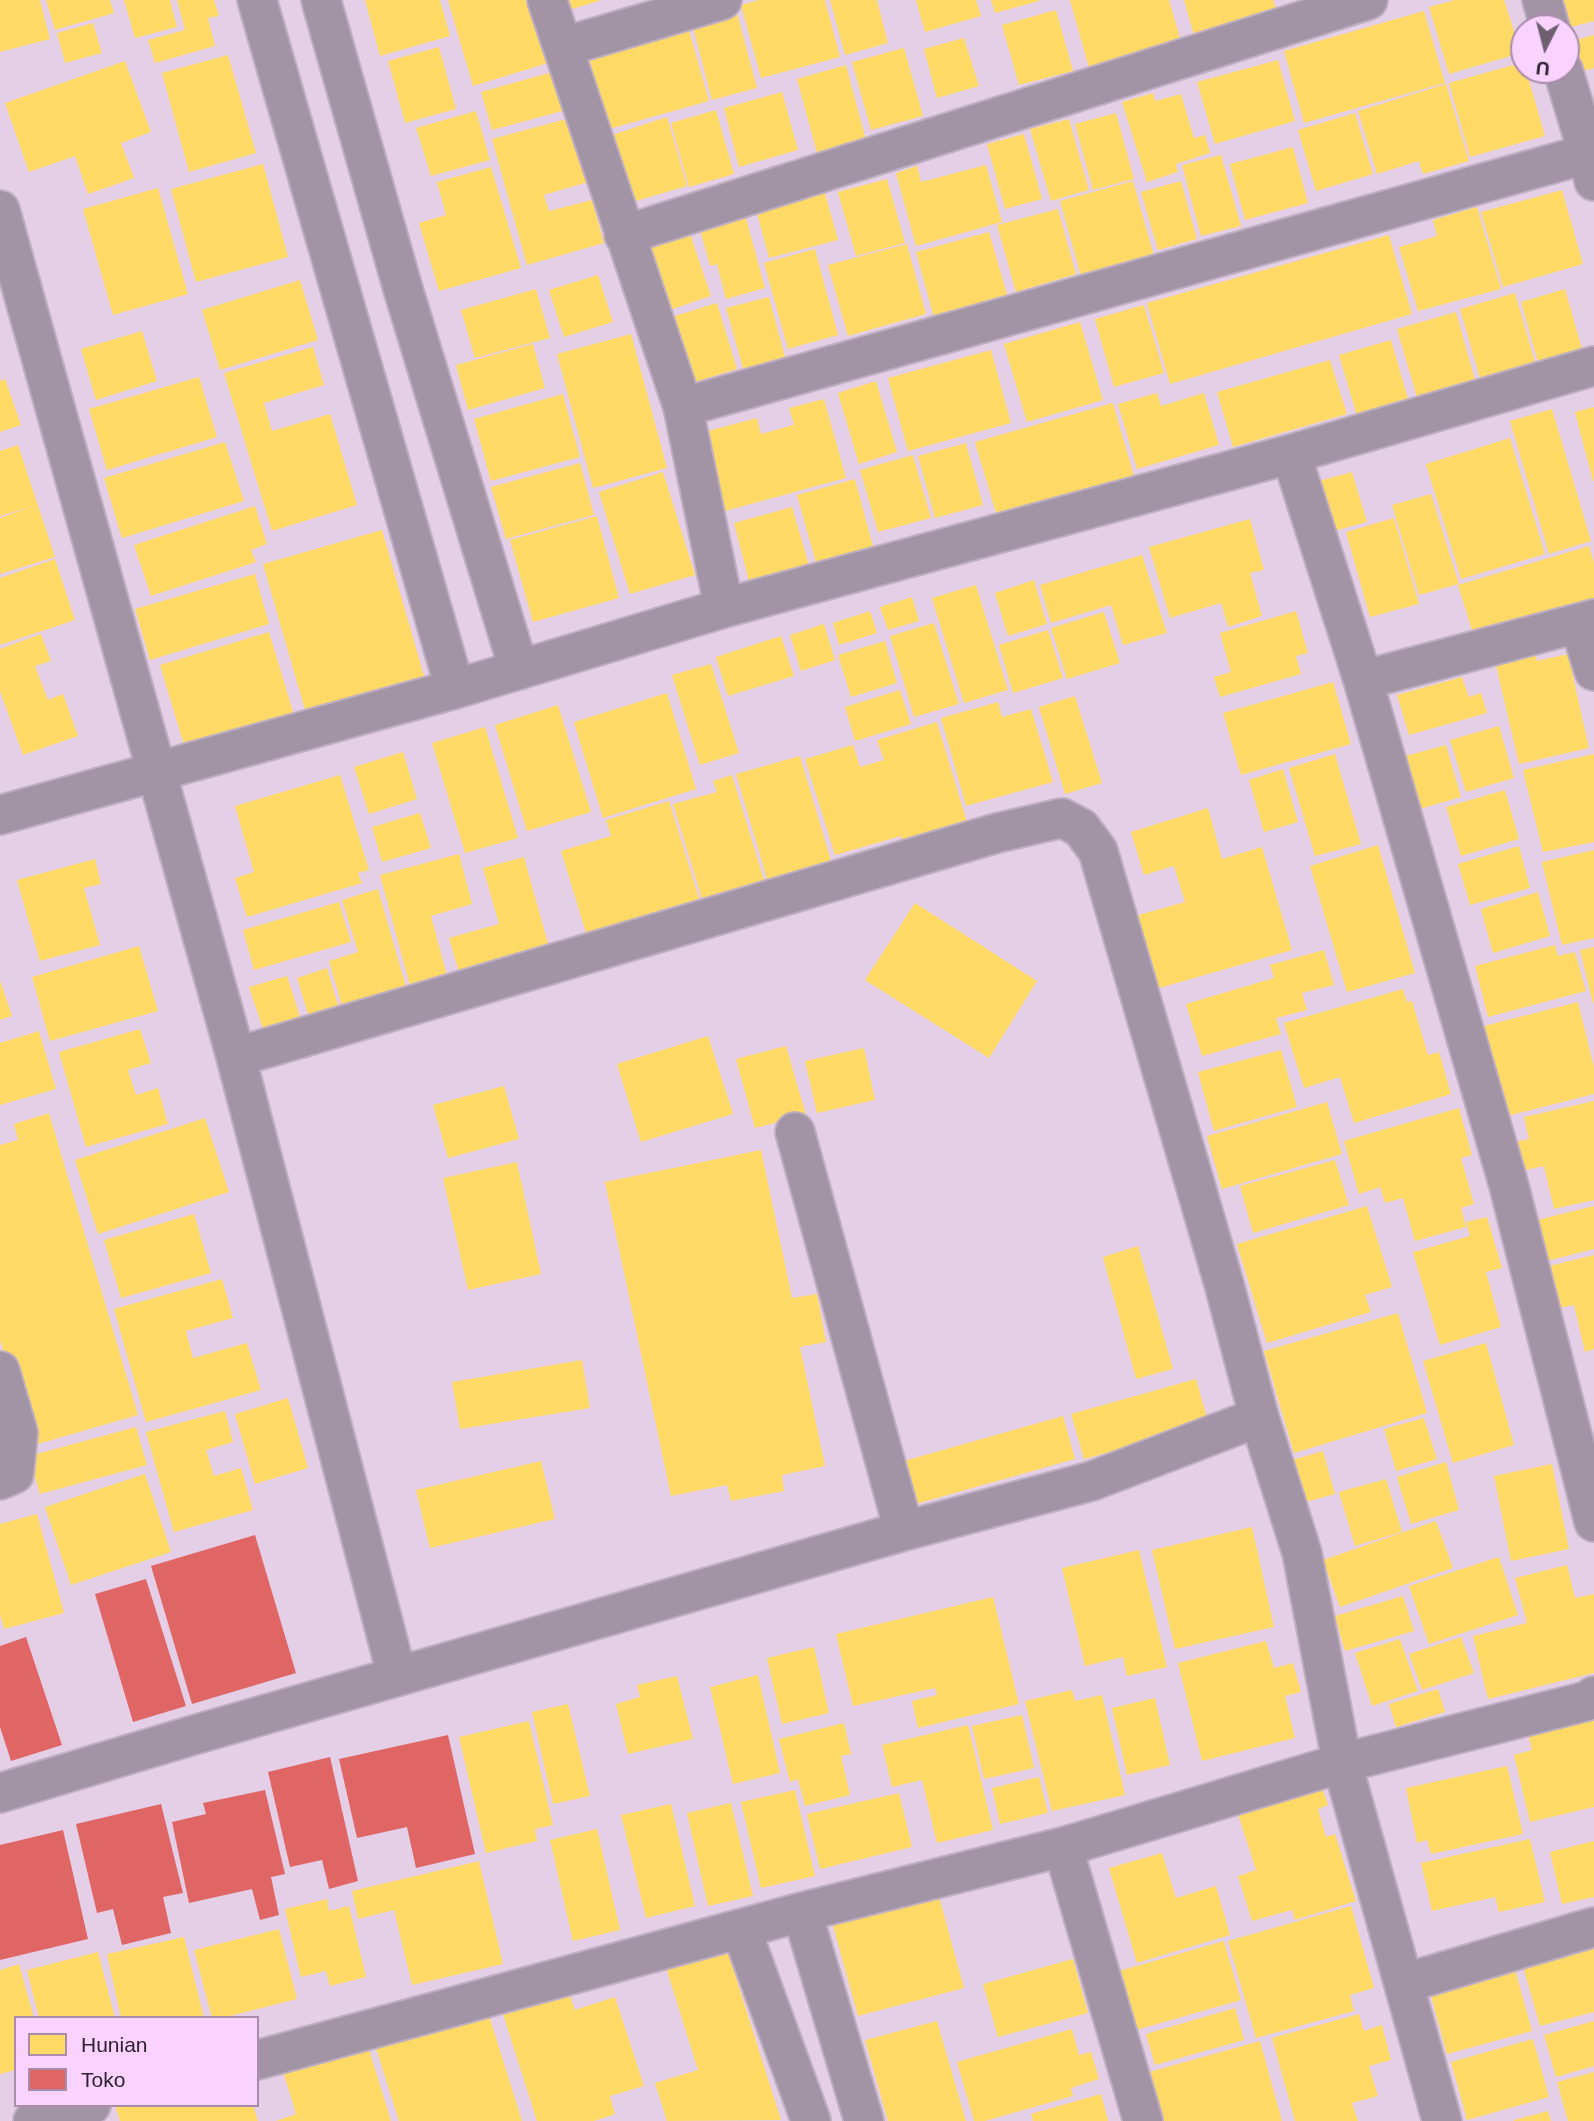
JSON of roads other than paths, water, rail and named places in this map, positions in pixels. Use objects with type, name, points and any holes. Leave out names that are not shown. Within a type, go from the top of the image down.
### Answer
[{"type":"street","points":[[257,0],[455,689]]},
{"type":"street","points":[[321,0],[403,289],[519,670]]},
{"type":"street","points":[[547,0],[683,407],[724,608]]},
{"type":"street","points":[[563,47],[722,0]]},
{"type":"street","points":[[624,235],[1368,0]]},
{"type":"street","points":[[683,407],[1592,162],[1567,84]]},
{"type":"street","points":[[0,210],[236,1057],[397,1676]]},
{"type":"street","points":[[0,815],[455,689],[724,608],[1291,454],[1594,366]]},
{"type":"street","points":[[1291,454],[1363,680],[1509,1186],[1594,1522]]},
{"type":"street","points":[[1363,680],[1587,621],[1594,671]]},
{"type":"street","points":[[236,1057],[997,833],[1062,818],[1081,828],[1098,851],[1224,1284],[1259,1417],[1302,1553],[1342,1763],[1442,2121]]},
{"type":"street","points":[[795,1132],[904,1531]]},
{"type":"street","points":[[0,1371],[18,1433],[14,1474],[0,1480]]},
{"type":"street","points":[[0,1793],[904,1531],[1092,1481],[1259,1417]]},
{"type":"street","points":[[259,2059],[741,1928],[1063,1847],[1342,1763],[1587,1701],[1594,1696]]},
{"type":"street","points":[[1063,1847],[1143,2121]]},
{"type":"street","points":[[802,1912],[864,2121]]},
{"type":"street","points":[[1405,1983],[1594,1927]]},
{"type":"street","points":[[741,1928],[811,2121]]},
{"type":"street","points":[[33,2121],[84,2107]]}]
